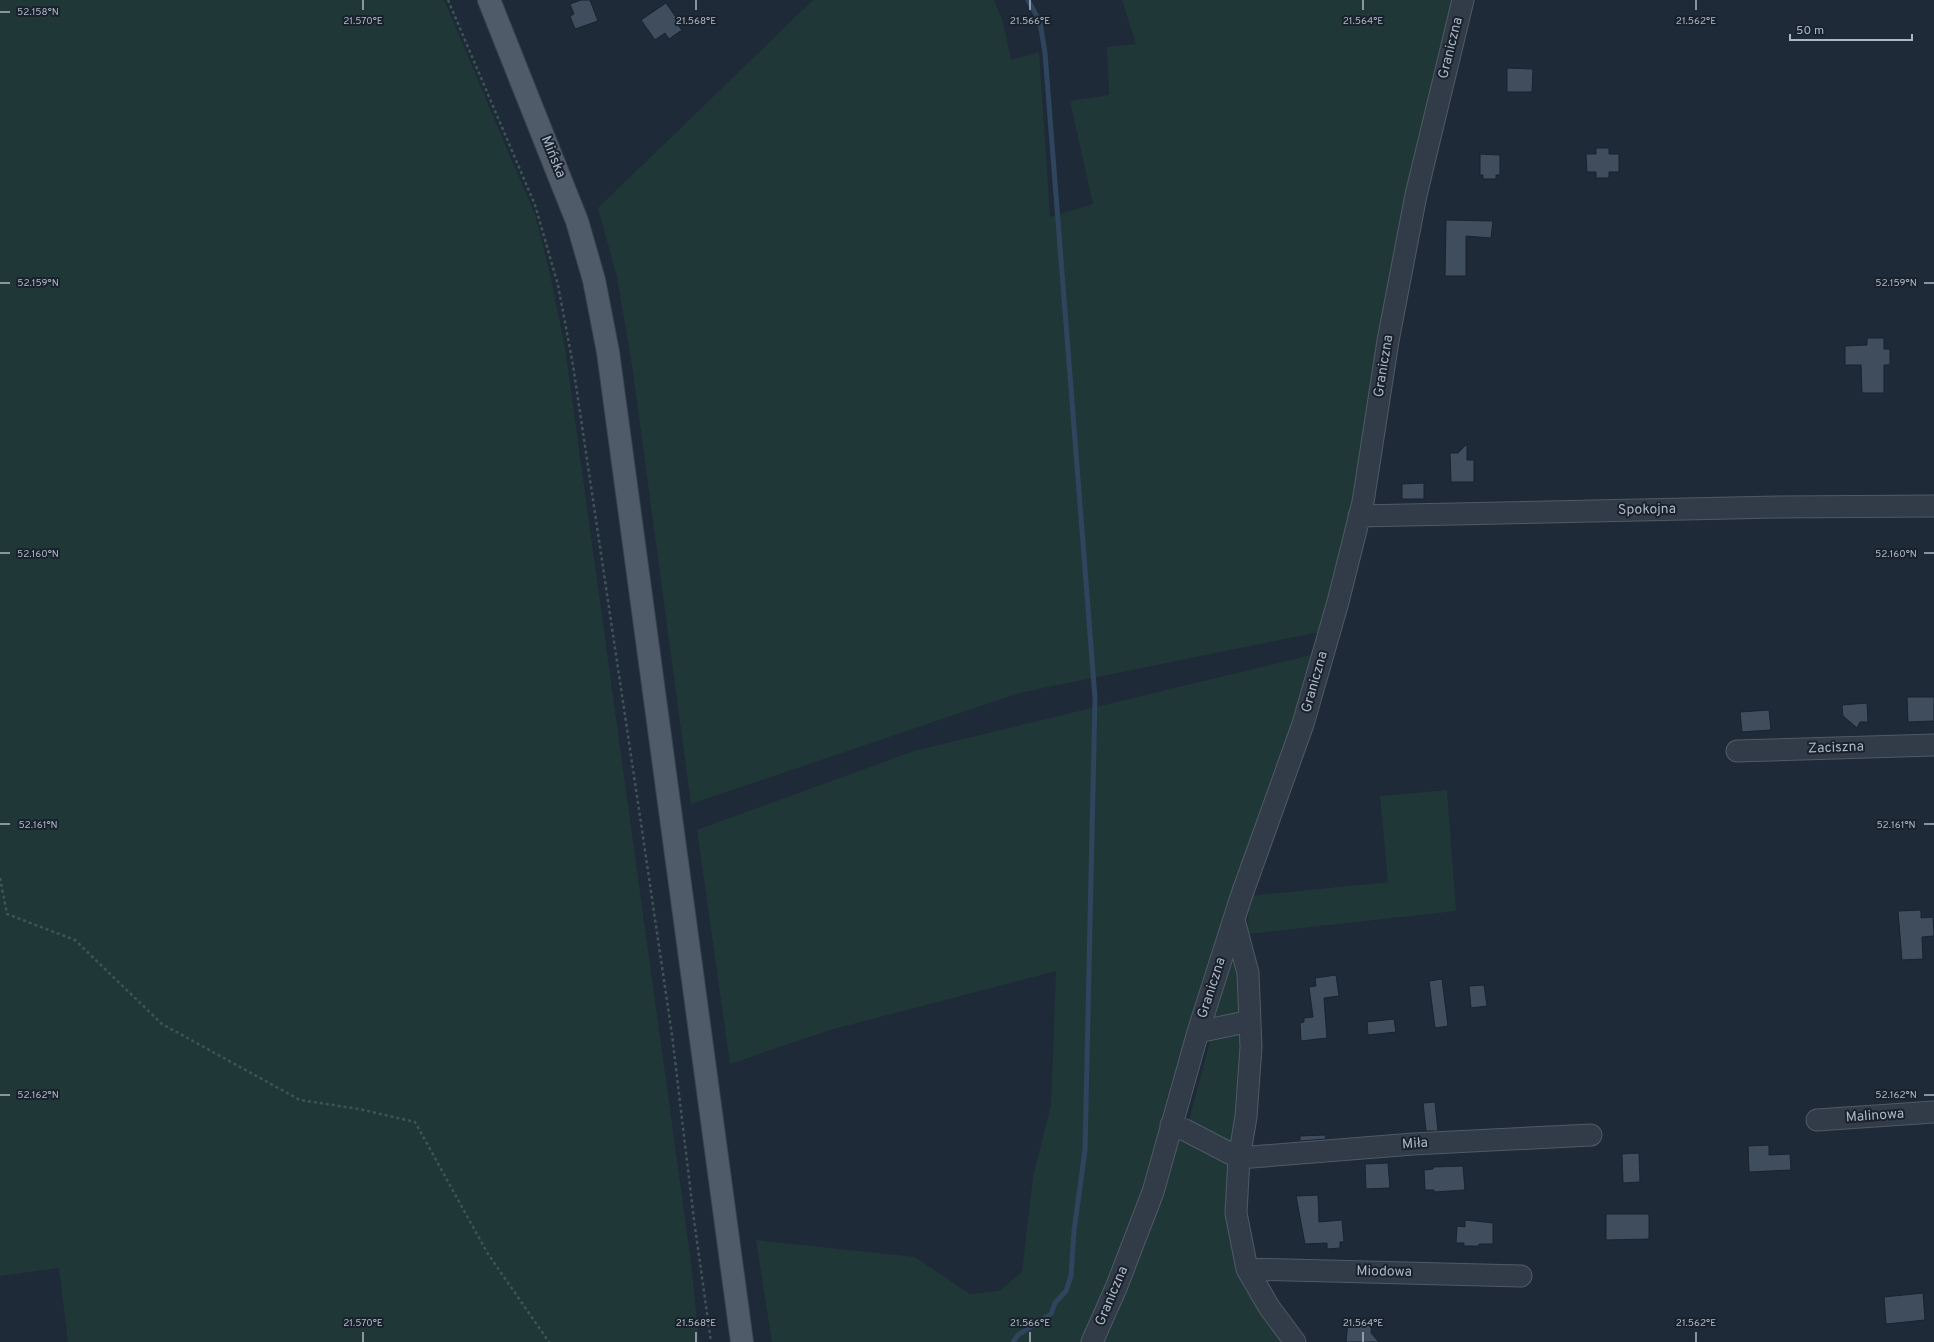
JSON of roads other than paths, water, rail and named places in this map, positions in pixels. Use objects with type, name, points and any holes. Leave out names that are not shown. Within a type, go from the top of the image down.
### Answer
[{"type":"main road","name":"Mińska","points":[[489,0],[569,198],[590,264],[602,319],[617,416],[742,1342]]},
{"type":"street","name":"Graniczna","points":[[1092,1342],[1116,1288],[1150,1199],[1198,1032],[1241,897],[1303,724],[1338,602],[1360,516],[1388,341],[1416,195],[1462,0]]},
{"type":"street","name":"Spokojna","points":[[1360,516],[1777,507],[1934,506]]},
{"type":"street","name":"Zaciszna","points":[[1737,751],[1934,745]]},
{"type":"street","points":[[1234,920],[1248,973],[1250,1020],[1249,1086],[1246,1117],[1239,1158],[1236,1213],[1247,1269],[1269,1307],[1295,1342]]},
{"type":"street","points":[[1198,1032],[1250,1020]]},
{"type":"street","name":"Malinowa","points":[[1817,1120],[1934,1112]]},
{"type":"street","points":[[1171,1125],[1185,1130],[1239,1158]]},
{"type":"street","name":"Miła","points":[[1239,1158],[1413,1144],[1591,1134]]},
{"type":"street","name":"Miodowa","points":[[1247,1269],[1520,1276]]},
{"type":"waterway","points":[[1013,1342],[1018,1335],[1051,1314],[1055,1303],[1066,1291],[1071,1276],[1074,1231],[1085,1150],[1095,698],[1045,53],[1040,22],[1028,0]]}]
